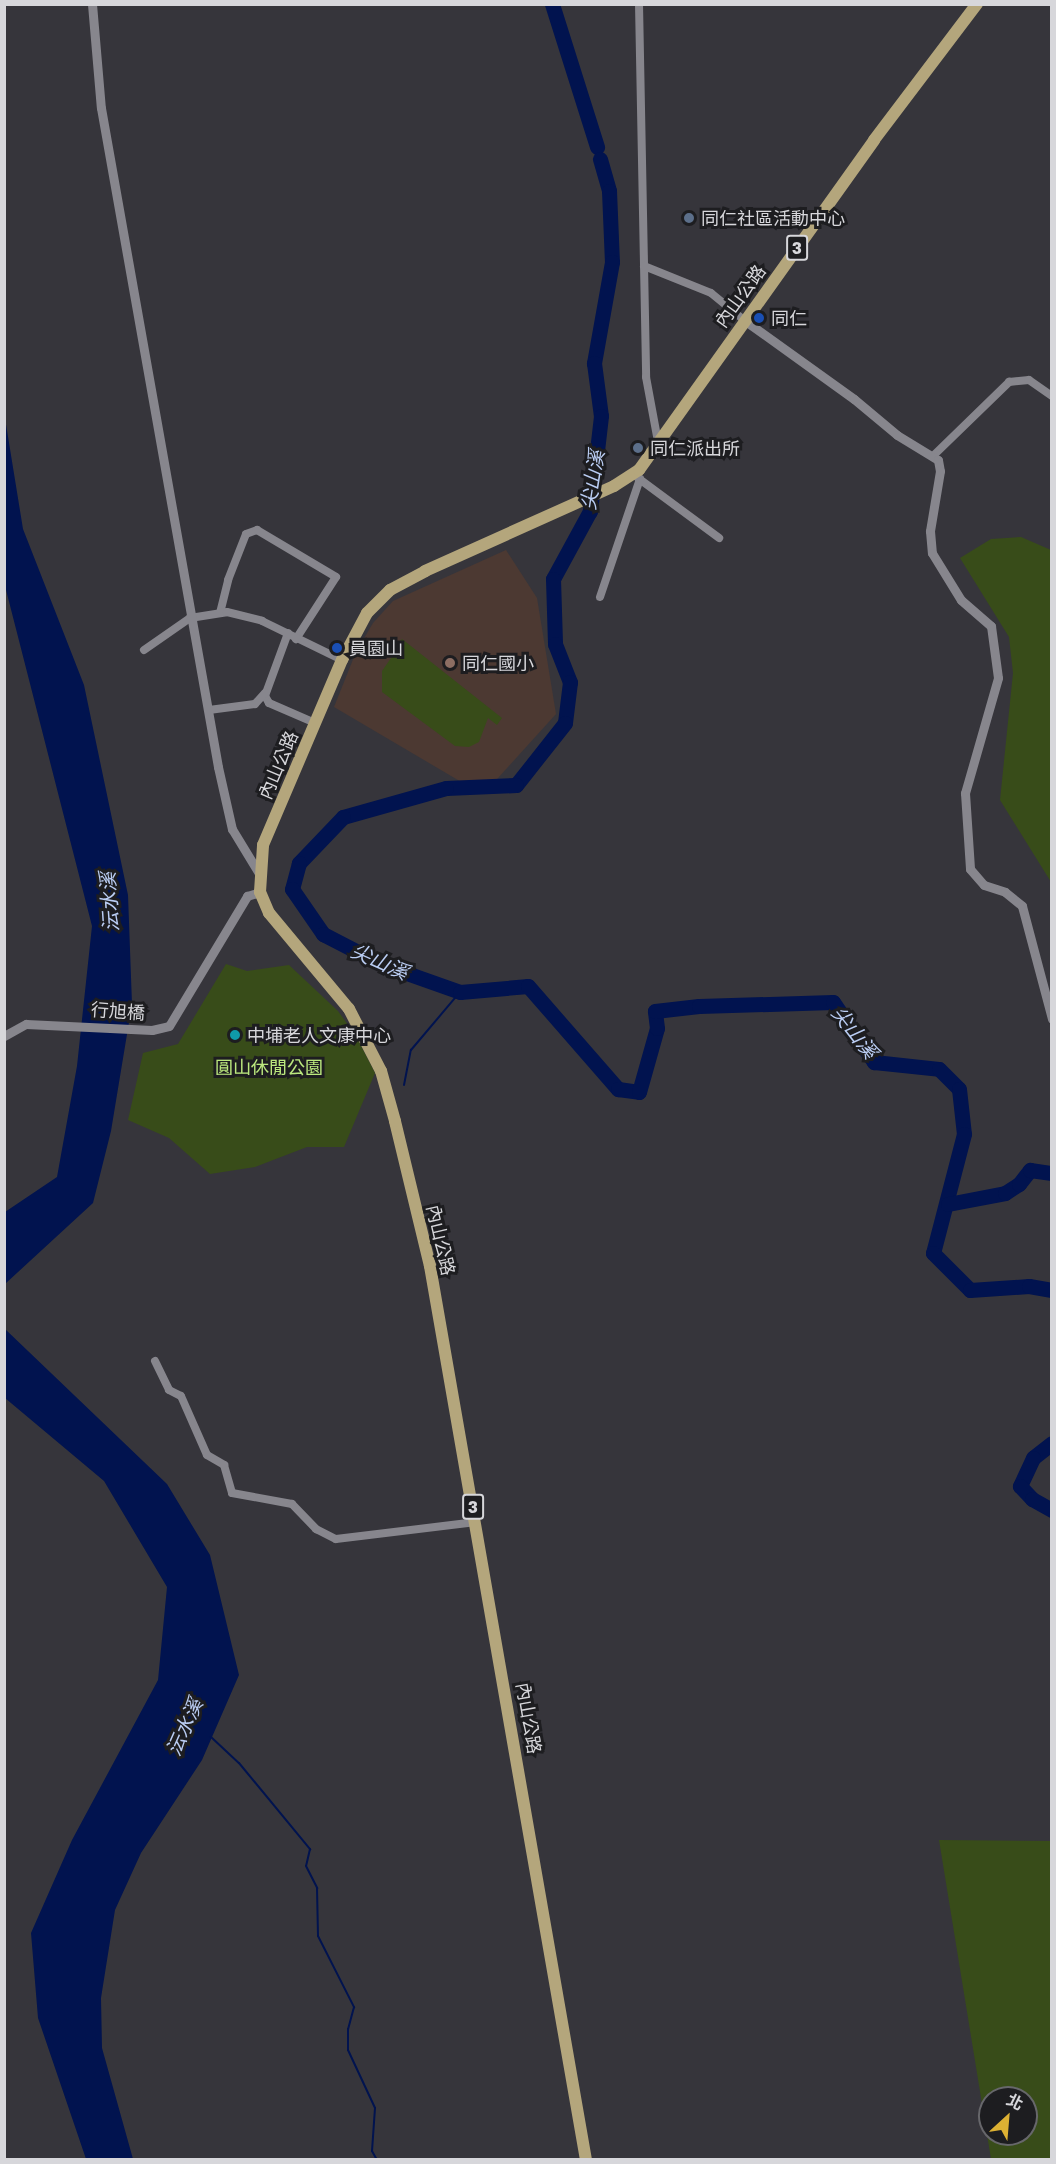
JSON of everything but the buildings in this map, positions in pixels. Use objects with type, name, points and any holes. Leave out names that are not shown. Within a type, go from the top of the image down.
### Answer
[{"type":"main road","name":"內山公路","points":[[586,2160],[430,1266],[381,1071],[349,1009],[269,913],[260,892],[263,845],[342,660],[367,614],[390,590],[637,477],[658,442],[744,320],[976,4]]},
{"type":"street","points":[[92,4],[101,108],[190,618],[232,829],[261,875]]},
{"type":"street","points":[[639,4],[646,378],[658,442]]},
{"type":"street","points":[[644,266],[711,294],[854,399],[897,435],[934,455],[940,471],[930,531],[932,553],[961,600],[991,626],[997,659],[998,678],[965,793],[970,869],[976,879],[1014,897],[1022,906],[1052,1019]]},
{"type":"street","points":[[934,455],[1009,382],[1029,380],[1052,396]]},
{"type":"street","points":[[600,597],[637,477],[719,538]]},
{"type":"street","points":[[220,613],[228,580],[246,534],[253,529],[336,577],[296,639]]},
{"type":"street","points":[[144,650],[190,618],[220,613],[242,614],[288,633],[342,660]]},
{"type":"street","points":[[209,710],[255,704],[265,693],[288,633]]},
{"type":"street","points":[[265,693],[269,703],[315,723]]},
{"type":"street","name":"行旭橋","points":[[5,1033],[26,1024],[80,1024],[152,1030],[169,1026],[176,1018],[247,896],[260,892]]},
{"type":"street","points":[[154,1361],[169,1390],[181,1395],[207,1455],[224,1465],[232,1493],[292,1504],[316,1529],[336,1539],[476,1522]]},
{"type":"shaded area","name":"同仁國小","points":[[506,550],[537,598],[556,714],[489,788],[463,783],[334,707],[356,652],[373,623],[393,601]]},
{"type":"green space","points":[[1021,537],[1051,550],[1051,882],[1000,800],[1013,673],[1009,637],[960,558],[991,539]]},
{"type":"green space","points":[[402,639],[502,718],[497,725],[488,718],[479,742],[469,747],[455,746],[382,692],[382,671],[391,658],[401,654],[394,648]]},
{"type":"green space","name":"圓山休閒公園","points":[[226,964],[247,971],[289,965],[338,1011],[356,1036],[375,1073],[344,1147],[307,1147],[255,1167],[210,1174],[169,1138],[128,1120],[143,1053],[178,1044]]},
{"type":"green space","points":[[939,1840],[1051,1841],[1051,2159],[991,2159],[989,2146],[1038,2146],[1038,2086],[979,2086]]},
{"type":"water","name":"沄水溪","points":[[4,412],[23,529],[84,685],[128,895],[132,1004],[111,1131],[93,1203],[5,1284],[5,1212],[57,1177],[77,1066],[92,926],[5,586]]},
{"type":"water","name":"沄水溪","points":[[5,1329],[167,1484],[210,1555],[239,1675],[202,1760],[141,1853],[115,1910],[101,1998],[102,2048],[133,2159],[86,2159],[38,2018],[31,1933],[72,1840],[158,1680],[167,1587],[104,1481],[5,1398]]},
{"type":"waterway","name":"尖山溪","points":[[552,4],[597,147]]},
{"type":"waterway","name":"尖山溪","points":[[600,159],[609,191],[612,262],[594,363],[601,416],[590,511],[553,579],[555,644],[570,682],[565,723],[516,785],[446,788],[343,817],[299,863],[292,889],[323,934],[381,964],[460,992],[528,986],[618,1089],[639,1092],[657,1028],[655,1011],[699,1006],[833,1002],[874,1062],[939,1069],[959,1089],[964,1134],[933,1253],[970,1290],[1029,1286],[1052,1290]]},
{"type":"waterway","points":[[404,1085],[411,1050],[460,992]]},
{"type":"waterway","points":[[948,1204],[1005,1193],[1019,1184],[1030,1170],[1052,1173]]},
{"type":"waterway","name":"尖山溪","points":[[1052,1443],[1033,1458],[1020,1486],[1032,1499],[1052,1510]]},
{"type":"waterway","points":[[211,1737],[239,1763],[310,1849],[306,1866],[317,1888],[318,1936],[354,2007],[348,2029],[348,2050],[375,2108],[372,2151],[377,2160]]},
{"type":"place","name":"同仁社區活動中心","points":[[689,218]]},
{"type":"place","name":"同仁","points":[[759,318]]},
{"type":"place","name":"同仁派出所","points":[[638,448]]},
{"type":"place","name":"員園山","points":[[337,648]]},
{"type":"place","name":"同仁國小","points":[[450,663]]},
{"type":"place","name":"中埔老人文康中心","points":[[235,1035]]}]
